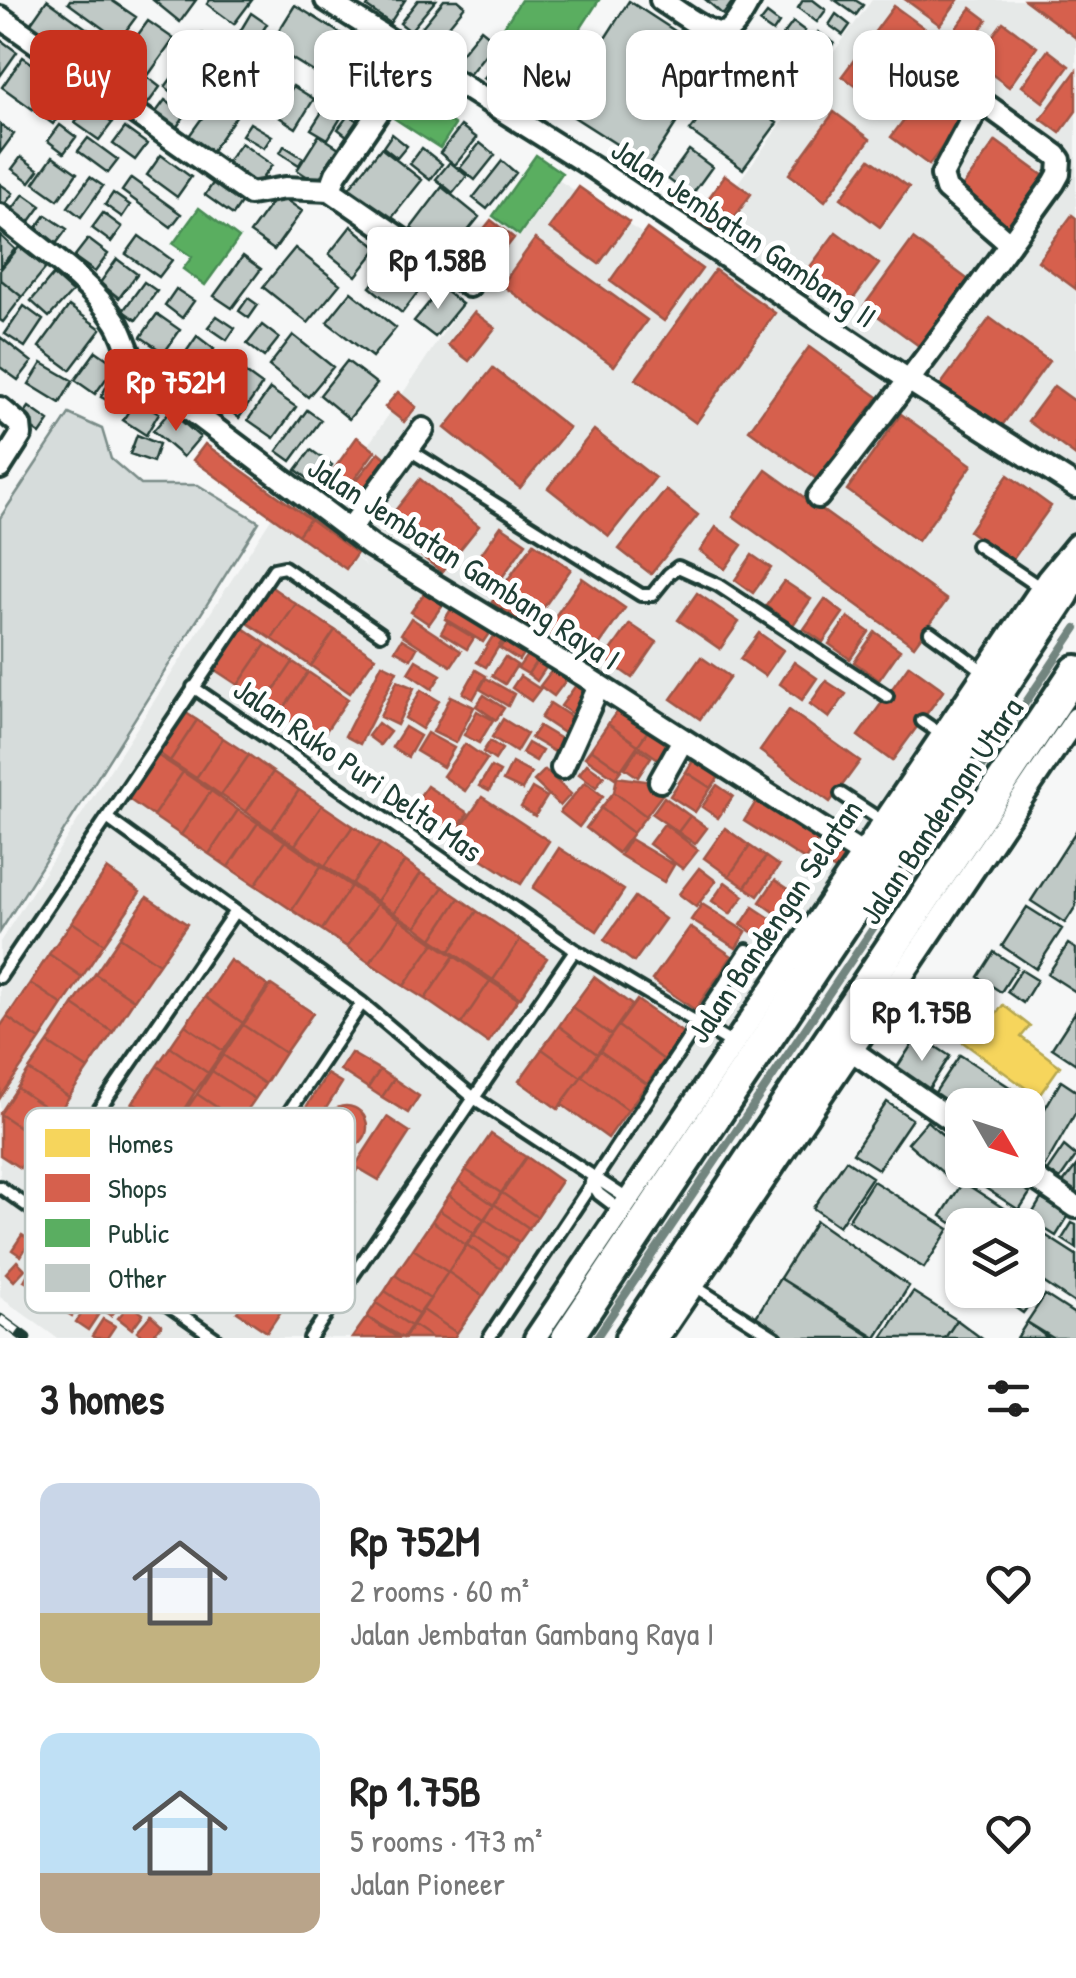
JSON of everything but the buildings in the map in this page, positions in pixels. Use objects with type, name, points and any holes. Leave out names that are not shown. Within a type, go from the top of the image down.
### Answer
[{"type":"main road","name":"Jalan Bandengan Selatan","points":[[567,1338],[1064,582]]},
{"type":"main road","name":"Jalan Bandengan Utara","points":[[632,1338],[1076,671]]},
{"type":"street","name":"Jalan Jembatan Gambang II","points":[[326,0],[373,30]]},
{"type":"street","points":[[661,0],[712,32],[725,32],[750,0]]},
{"type":"street","points":[[0,17],[250,194],[285,188],[330,190],[469,286]]},
{"type":"street","name":"Jalan Jembatan Gambang II","points":[[467,89],[594,168],[910,381],[1076,487]]},
{"type":"street","points":[[818,497],[910,381],[1010,244],[1054,183],[1060,160],[983,106],[976,111],[942,175],[946,189],[1010,244]]},
{"type":"street","points":[[330,190],[336,174],[373,120]]},
{"type":"street","name":"Jalan Jembatan Gambang Raya I","points":[[0,214],[96,298],[116,323],[140,372],[349,530],[863,856]]},
{"type":"street","points":[[0,408],[20,425],[20,435],[0,468]]},
{"type":"street","points":[[349,530],[423,429]]},
{"type":"street","name":"Jalan Bandengan Selatan","points":[[535,1338],[985,672],[1064,582],[1076,545]]},
{"type":"street","points":[[562,768],[600,686]]},
{"type":"street","name":"Jalan Bandengan Utara","points":[[658,1338],[851,1050],[1069,744],[1076,718]]},
{"type":"street","points":[[660,781],[683,740]]},
{"type":"street","points":[[851,1050],[945,1116]]},
{"type":"street","points":[[1045,1185],[1076,1207]]},
{"type":"lane","points":[[408,450],[641,595],[652,594],[669,574],[685,568],[718,585],[887,696]]},
{"type":"lane","points":[[977,546],[1064,582]]},
{"type":"lane","points":[[193,687],[271,573],[279,567],[381,634]]},
{"type":"lane","points":[[930,632],[985,672]]},
{"type":"lane","name":"Jalan Ruko Puri Delta Mas","points":[[0,977],[193,687],[574,950],[733,1044]]},
{"type":"lane","points":[[922,720],[942,736]]},
{"type":"lane","points":[[841,794],[885,823]]},
{"type":"lane","points":[[107,818],[362,1004],[474,1098],[593,1179],[599,1194],[625,1205]]},
{"type":"lane","points":[[101,1108],[235,912]]},
{"type":"lane","points":[[355,1272],[574,950]]},
{"type":"lane","points":[[506,1338],[492,1334],[747,950]]},
{"type":"lane","points":[[292,1108],[362,1004]]},
{"type":"lane","points":[[0,1186],[25,1204]]},
{"type":"lane","points":[[694,1286],[776,1338]]},
{"type":"lane","points":[[181,1313],[215,1338]]},
{"type":"lane","points":[[310,1338],[327,1313]]},
{"type":"shaded area","points":[[872,0],[1076,0],[1076,529],[544,1338],[57,1338],[0,1297],[0,942],[282,501],[368,567],[317,522],[549,174],[682,259],[784,120],[833,120],[833,53]]},
{"type":"shaded area","points":[[69,414],[102,429],[111,459],[141,485],[198,485],[259,522],[0,932],[0,518]]},
{"type":"waterway","points":[[596,1338],[1076,628]]},
{"type":"railway","points":[[0,1319],[26,1338]]}]
